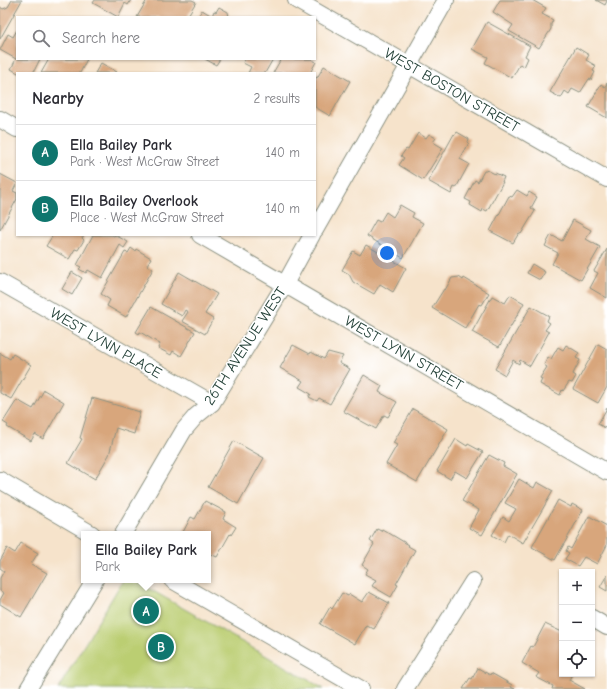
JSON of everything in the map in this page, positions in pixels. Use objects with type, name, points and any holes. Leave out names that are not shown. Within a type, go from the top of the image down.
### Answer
[{"type":"street","name":"WEST BOSTON STREET","points":[[296,0],[607,179]]},
{"type":"street","points":[[316,228],[446,0]]},
{"type":"street","points":[[0,119],[16,128]]},
{"type":"street","name":"WEST LYNN STREET","points":[[202,236],[607,472]]},
{"type":"street","name":"26TH AVENUE WEST","points":[[125,531],[184,430],[196,416],[212,403],[285,284],[311,236]]},
{"type":"street","name":"WEST LYNN PLACE","points":[[0,282],[212,403]]},
{"type":"street","points":[[0,480],[87,531]]},
{"type":"street","points":[[405,689],[473,581]]},
{"type":"street","points":[[28,689],[93,583]]},
{"type":"street","points":[[177,583],[361,689]]},
{"type":"street","points":[[595,620],[607,627]]},
{"type":"green space","points":[[121,583],[139,583],[324,689],[58,689]]},
{"type":"building","points":[[12,0],[22,0],[0,39],[0,7],[3,9],[8,7]]},
{"type":"building","points":[[95,0],[131,0],[128,5],[125,3],[118,16],[93,3]]},
{"type":"building","points":[[147,0],[192,0],[196,2],[188,16],[138,16]]},
{"type":"building","points":[[500,0],[532,0],[546,8],[542,14],[553,20],[551,29],[539,48],[509,31],[513,25],[493,12]]},
{"type":"building","points":[[596,0],[607,0],[607,1],[605,5]]},
{"type":"building","points":[[219,7],[228,12],[229,16],[212,16],[214,11],[216,12]]},
{"type":"building","points":[[202,10],[212,16],[199,16]]},
{"type":"building","points":[[487,22],[530,46],[525,56],[528,58],[524,67],[520,64],[512,78],[485,63],[488,57],[472,49]]},
{"type":"building","points":[[16,32],[16,59],[0,50],[8,34],[13,37]]},
{"type":"building","points":[[576,47],[589,55],[586,60],[596,66],[593,71],[595,72],[591,80],[589,79],[580,93],[572,89],[569,94],[565,91],[561,98],[550,92]]},
{"type":"building","points":[[16,59],[40,60],[34,72],[16,72],[11,69]]},
{"type":"building","points":[[48,60],[86,60],[80,72],[42,72]]},
{"type":"building","points":[[207,60],[219,60],[216,65]]},
{"type":"building","points":[[244,60],[272,60],[266,72],[248,72],[251,67],[243,63]]},
{"type":"building","points":[[280,60],[313,60],[316,62],[311,72],[274,72]]},
{"type":"building","points":[[101,63],[117,72],[96,72]]},
{"type":"building","points":[[324,66],[350,81],[330,116],[316,108],[317,78]]},
{"type":"building","points":[[607,83],[607,118],[588,107],[601,84],[605,87]]},
{"type":"building","points":[[457,132],[469,139],[469,143],[460,159],[469,164],[456,188],[454,187],[451,194],[428,181],[454,134],[455,135]]},
{"type":"building","points":[[418,133],[426,138],[429,134],[436,138],[433,142],[443,148],[423,180],[399,165],[404,158],[401,156],[406,149],[408,150]]},
{"type":"building","points":[[487,170],[504,177],[503,182],[487,211],[483,209],[482,212],[470,205],[471,202],[465,199],[475,180],[478,182],[484,171]]},
{"type":"building","points":[[0,174],[16,182],[13,191],[16,192],[16,201],[0,230]]},
{"type":"building","points":[[517,190],[527,196],[529,192],[537,197],[531,208],[535,211],[521,234],[519,233],[513,243],[490,231],[509,196],[512,197]]},
{"type":"building","points":[[400,205],[414,213],[412,217],[423,223],[403,258],[367,236],[376,220],[380,222],[386,212],[393,217]]},
{"type":"building","points":[[573,220],[591,230],[586,239],[600,247],[581,280],[552,264],[558,253],[545,246],[551,235],[562,241]]},
{"type":"building","points":[[52,236],[83,236],[82,238],[84,240],[78,250],[75,249],[69,259],[46,246]]},
{"type":"building","points":[[92,236],[117,236],[128,242],[124,248],[120,245],[102,278],[88,270],[86,273],[79,269],[81,267],[77,265]]},
{"type":"building","points":[[366,245],[406,268],[393,292],[380,284],[374,294],[353,282],[349,274],[342,270],[353,251],[360,255]]},
{"type":"building","points":[[131,248],[135,251],[136,249],[151,258],[147,265],[153,269],[126,317],[107,306],[110,300],[101,294],[125,252],[128,253]]},
{"type":"building","points":[[607,249],[607,298],[590,288],[598,273],[594,271]]},
{"type":"building","points":[[532,264],[545,272],[540,280],[527,273]]},
{"type":"building","points":[[72,272],[82,278],[72,295],[62,289]]},
{"type":"building","points":[[179,272],[217,294],[205,314],[213,319],[205,334],[182,321],[188,312],[185,310],[182,316],[161,304]]},
{"type":"building","points":[[459,277],[463,280],[464,278],[489,293],[482,305],[479,304],[465,328],[432,308],[452,278]]},
{"type":"building","points":[[510,295],[524,303],[499,347],[472,332],[492,296],[505,303]]},
{"type":"building","points":[[531,306],[549,316],[547,321],[550,323],[545,330],[549,332],[530,366],[520,360],[519,364],[513,360],[505,375],[495,369]]},
{"type":"building","points":[[151,307],[195,332],[181,356],[173,351],[171,355],[158,348],[160,344],[140,332],[139,334],[136,332]]},
{"type":"building","points":[[598,344],[607,349],[607,387],[598,403],[573,389]]},
{"type":"building","points":[[293,345],[310,354],[311,352],[324,359],[328,352],[343,356],[339,363],[350,369],[330,404],[319,398],[317,401],[309,397],[311,394],[299,387],[303,381],[280,368]]},
{"type":"building","points":[[566,345],[579,353],[576,358],[580,360],[573,374],[576,376],[572,383],[569,382],[563,391],[562,390],[560,395],[540,384],[542,379],[540,378],[547,367],[544,365],[548,357],[551,359],[558,347],[563,350]]},
{"type":"building","points":[[0,353],[10,359],[13,354],[31,365],[11,399],[0,393]]},
{"type":"building","points":[[364,375],[382,386],[379,392],[397,402],[388,417],[384,415],[376,429],[343,411]]},
{"type":"building","points":[[44,390],[64,402],[43,439],[35,434],[31,441],[7,427],[8,425],[3,422],[17,400],[33,409]]},
{"type":"building","points":[[92,398],[140,412],[134,434],[116,428],[109,455],[95,479],[68,463],[82,439],[80,438]]},
{"type":"building","points":[[607,408],[607,429],[598,424]]},
{"type":"building","points":[[413,409],[448,429],[417,482],[386,464],[397,445],[393,443]]},
{"type":"building","points":[[456,439],[467,446],[468,444],[483,452],[467,478],[455,471],[450,479],[437,471]]},
{"type":"building","points":[[234,441],[264,458],[238,504],[208,487]]},
{"type":"building","points":[[489,455],[504,463],[503,466],[517,474],[482,535],[469,528],[479,510],[462,501]]},
{"type":"building","points":[[519,479],[534,488],[537,482],[553,491],[523,543],[508,534],[504,542],[492,535],[503,517],[509,521],[516,509],[505,503]]},
{"type":"building","points":[[558,500],[571,507],[572,504],[583,510],[555,560],[532,547]]},
{"type":"building","points":[[205,501],[226,512],[223,519],[236,527],[231,535],[230,534],[217,557],[211,554],[211,531],[184,531],[191,517],[195,519]]},
{"type":"building","points":[[589,516],[607,526],[607,545],[597,564],[584,557],[578,566],[565,559],[569,553],[566,551],[568,547],[571,549]]},
{"type":"building","points":[[377,529],[381,531],[382,529],[415,550],[396,584],[398,585],[391,597],[372,586],[376,580],[365,574],[368,569],[362,565],[374,544],[370,541]]},
{"type":"building","points":[[21,543],[38,553],[31,564],[47,573],[21,617],[0,604],[0,600],[4,593],[0,591],[0,578],[4,571],[0,568],[0,561],[7,548],[15,553]]},
{"type":"building","points":[[607,575],[607,591],[600,587]]},
{"type":"building","points":[[369,592],[389,603],[374,629],[366,625],[355,644],[320,624],[330,607],[332,609],[342,593],[348,596],[349,594],[362,602]]},
{"type":"building","points":[[545,624],[559,631],[559,677],[570,677],[569,680],[585,689],[552,689],[553,686],[536,677],[539,673],[522,663],[531,646],[533,647]]},
{"type":"building","points":[[478,668],[490,675],[491,673],[512,685],[511,687],[515,689],[463,689],[470,678],[472,679]]},
{"type":"place","name":"Ella Bailey Park","points":[[146,611]]},
{"type":"place","name":"Ella Bailey Overlook","points":[[161,647]]}]
